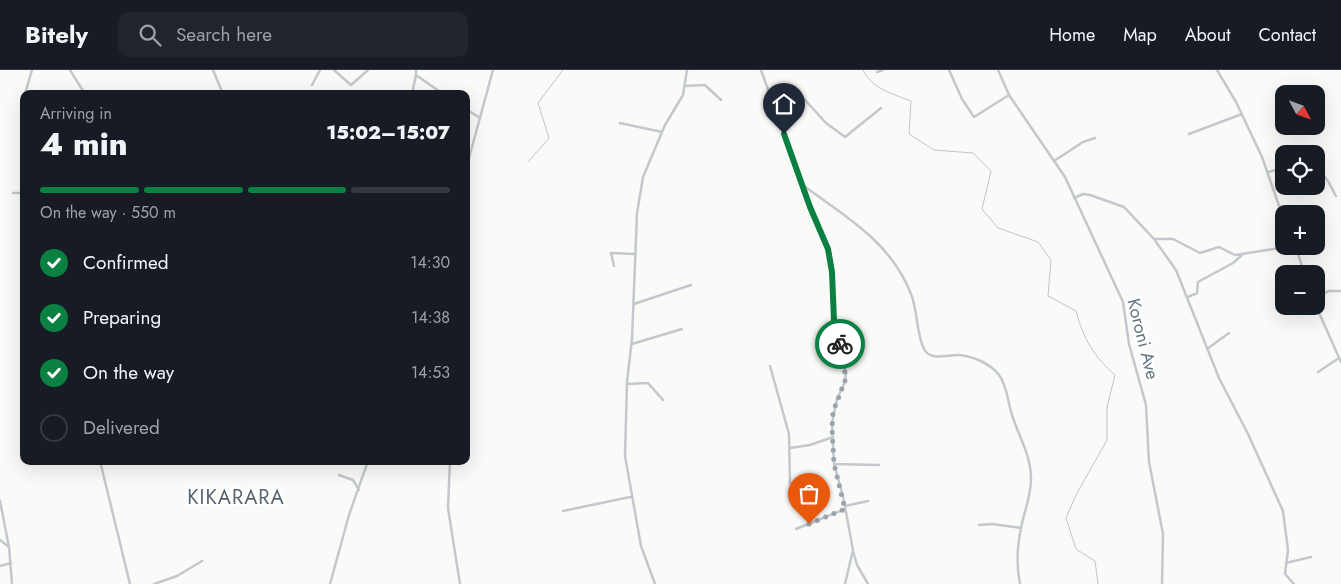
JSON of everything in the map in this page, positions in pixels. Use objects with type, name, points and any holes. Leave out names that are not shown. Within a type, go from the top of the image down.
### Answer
[{"type":"street","points":[[26,90],[32,70]]},
{"type":"street","points":[[70,70],[82,90]]},
{"type":"street","points":[[213,70],[220,90]]},
{"type":"street","points":[[312,85],[320,70]]},
{"type":"street","points":[[334,70],[351,85],[368,70]]},
{"type":"street","points":[[413,90],[416,70]]},
{"type":"street","points":[[470,154],[493,70]]},
{"type":"street","points":[[655,584],[641,546],[624,456],[627,384],[632,344],[638,195],[643,177],[662,132],[681,100],[687,70]]},
{"type":"street","points":[[761,70],[828,249],[832,272],[834,321],[846,373],[833,412],[834,464],[856,565],[868,584]]},
{"type":"street","points":[[877,72],[884,70]]},
{"type":"street","points":[[950,70],[962,99],[974,117],[1009,95]]},
{"type":"street","name":"Koroni Ave","points":[[998,70],[1009,95],[1054,161],[1074,198],[1125,308],[1129,344],[1148,415],[1149,462],[1163,534],[1162,584]]},
{"type":"street","points":[[1217,70],[1242,114],[1268,172],[1279,205]]},
{"type":"street","points":[[416,75],[437,90]]},
{"type":"street","points":[[685,86],[705,85],[721,100]]},
{"type":"street","points":[[771,96],[784,89],[794,89],[826,123],[846,137],[881,108]]},
{"type":"street","points":[[470,112],[480,118]]},
{"type":"street","points":[[1189,134],[1242,114]]},
{"type":"street","points":[[620,122],[630,126],[662,132]]},
{"type":"street","points":[[1054,161],[1083,142],[1095,138]]},
{"type":"street","points":[[1268,172],[1275,170]]},
{"type":"street","points":[[1325,178],[1336,196]]},
{"type":"street","points":[[803,185],[866,230],[890,256],[911,293],[917,311],[923,346],[928,354],[934,356],[959,354],[972,357],[988,366],[1000,376],[1029,458],[1031,481],[1017,552],[1020,584]]},
{"type":"street","points":[[13,193],[20,194]]},
{"type":"street","points":[[1074,198],[1088,195],[1121,205],[1154,239],[1170,260],[1188,297],[1207,349],[1283,511],[1288,550],[1286,577],[1294,584]]},
{"type":"street","points":[[1154,239],[1173,239],[1199,252],[1217,247],[1232,255],[1275,249]]},
{"type":"street","points":[[614,266],[611,253],[635,254]]},
{"type":"street","points":[[1188,297],[1197,293],[1198,282],[1233,263],[1243,254]]},
{"type":"street","points":[[634,304],[691,285]]},
{"type":"street","points":[[1325,293],[1341,291]]},
{"type":"street","points":[[1320,315],[1341,362]]},
{"type":"street","points":[[632,344],[682,329]]},
{"type":"street","points":[[1207,349],[1229,333]]},
{"type":"street","points":[[1318,372],[1339,358]]},
{"type":"street","points":[[770,366],[789,434],[790,483]]},
{"type":"street","points":[[627,384],[648,383],[663,400]]},
{"type":"street","points":[[790,448],[810,445],[833,437]]},
{"type":"street","points":[[834,464],[879,465]]},
{"type":"street","points":[[101,465],[130,584]]},
{"type":"street","points":[[330,584],[367,465]]},
{"type":"street","points":[[450,465],[448,508],[460,584]]},
{"type":"street","points":[[339,475],[353,480],[358,490]]},
{"type":"street","points":[[563,511],[631,497]]},
{"type":"street","points":[[796,529],[868,500]]},
{"type":"street","points":[[0,501],[9,546],[12,584]]},
{"type":"street","points":[[979,525],[992,524],[1021,528]]},
{"type":"street","points":[[0,540],[9,546]]},
{"type":"street","points":[[845,584],[852,550]]},
{"type":"street","points":[[1286,563],[1311,557]]},
{"type":"street","points":[[154,584],[177,576],[202,561]]},
{"type":"street","points":[[0,566],[11,563]]},
{"type":"waterway","points":[[528,162],[549,138],[538,103],[563,70]]},
{"type":"waterway","points":[[863,70],[877,86],[911,101],[909,134],[934,150],[973,153],[991,171],[982,209],[998,228],[1038,242],[1051,260],[1048,296],[1076,311],[1090,346],[1115,375],[1107,407],[1107,440],[1076,495],[1066,518],[1076,549],[1095,561],[1098,584]]},
{"type":"way so far","points":[[809,524],[845,509],[842,490],[834,464],[832,428],[833,412],[846,378],[840,344]]},
{"type":"district","name":"KIKARARA","points":[[236,497]]},
{"type":"route","points":[[784,134],[810,207],[828,249],[832,272],[834,321],[840,344]]}]
